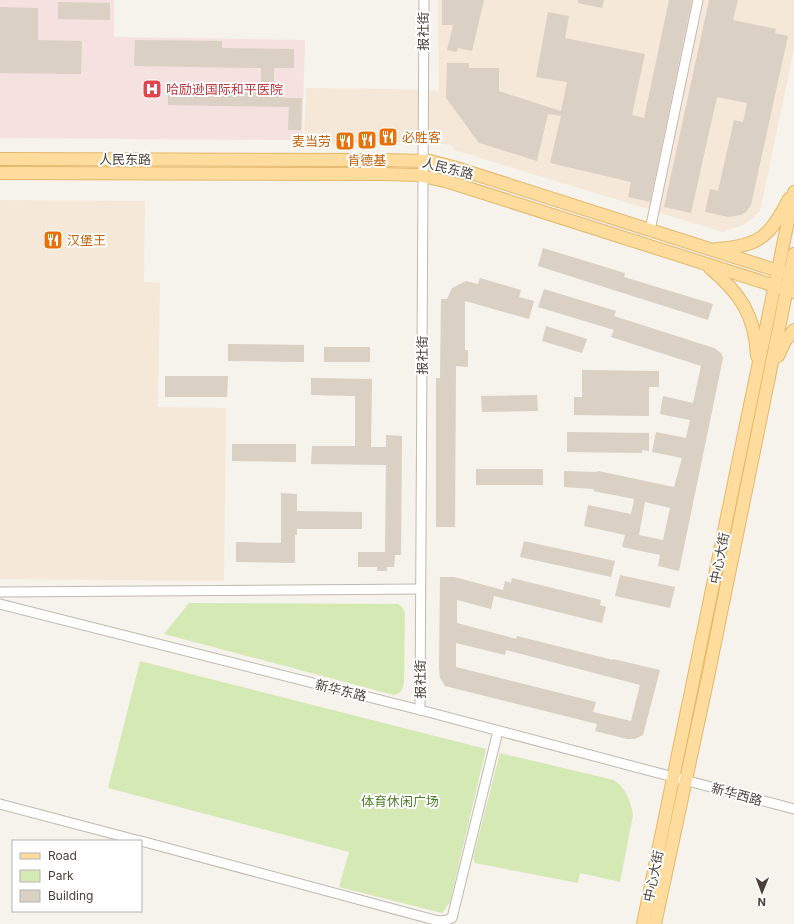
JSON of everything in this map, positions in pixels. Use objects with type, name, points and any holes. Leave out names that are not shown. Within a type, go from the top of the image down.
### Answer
[{"type":"main road","name":"人民东路","points":[[0,159],[423,161],[453,167],[786,274]]},
{"type":"main road","name":"人民东路","points":[[0,173],[382,174],[423,176],[449,182],[784,289]]},
{"type":"main road","points":[[710,249],[740,246],[763,237],[779,218],[794,189]]},
{"type":"main road","name":"中心大街","points":[[643,924],[680,779],[766,389],[784,289],[794,192]]},
{"type":"main road","name":"中心大街","points":[[786,274],[794,254]]},
{"type":"main road","points":[[704,264],[732,288],[748,311],[756,347],[757,361],[755,379]]},
{"type":"main road","name":"中心大街","points":[[655,924],[680,779],[755,379],[784,289]]},
{"type":"main road","points":[[766,389],[776,358],[785,341],[794,330]]},
{"type":"street","name":"报社街","points":[[420,710],[424,0]]},
{"type":"street","points":[[650,230],[698,0]]},
{"type":"street","points":[[0,592],[420,589]]},
{"type":"street","name":"新华东路","points":[[0,604],[420,710],[680,779]]},
{"type":"street","points":[[142,842],[431,919],[441,921],[447,920],[452,918],[498,731]]},
{"type":"street","name":"新华西路","points":[[680,779],[794,809]]},
{"type":"street","points":[[0,804],[136,840]]},
{"type":"shaded area","name":"哈励逊国际和平医院","points":[[0,0],[114,0],[114,37],[305,40],[302,140],[0,138]]},
{"type":"shaded area","points":[[438,0],[794,0],[794,49],[760,211],[745,224],[723,232],[454,150],[452,146],[437,142],[304,144],[306,88],[439,91]]},
{"type":"shaded area","points":[[0,200],[145,201],[144,282],[160,283],[158,407],[226,408],[224,581],[0,579]]},
{"type":"green space","points":[[189,603],[398,604],[402,607],[405,613],[403,689],[394,695],[164,634]]},
{"type":"green space","name":"体育休闲广场","points":[[140,661],[486,749],[450,902],[442,913],[339,887],[349,852],[108,788]]},
{"type":"green space","points":[[500,753],[614,780],[622,787],[631,805],[633,815],[620,882],[580,873],[578,883],[475,863],[473,858]]},
{"type":"building","points":[[442,0],[484,0],[472,51],[458,48],[457,52],[447,50],[453,25],[442,25]]},
{"type":"building","points":[[578,0],[604,0],[602,8],[578,3]]},
{"type":"building","points":[[669,0],[692,0],[650,202],[628,197],[631,182],[550,163],[561,116],[548,114],[537,161],[479,143],[446,98],[447,63],[469,63],[469,68],[499,68],[499,91],[561,111],[567,82],[536,77],[548,12],[569,16],[565,38],[645,54],[632,115],[644,118]]},
{"type":"building","points":[[709,0],[738,0],[733,20],[776,29],[775,33],[788,36],[751,205],[746,212],[741,215],[728,217],[705,212],[710,189],[718,191],[734,120],[743,122],[747,103],[717,97],[691,213],[664,207]]},
{"type":"building","points":[[58,2],[110,3],[110,20],[58,19]]},
{"type":"building","points":[[0,7],[38,8],[38,40],[82,41],[81,74],[0,73]]},
{"type":"building","points":[[135,40],[222,41],[222,48],[294,49],[294,68],[274,68],[274,85],[283,85],[283,98],[302,98],[301,130],[288,130],[289,107],[168,105],[168,88],[225,89],[225,82],[243,83],[243,89],[256,89],[257,84],[261,84],[261,68],[134,66]]},
{"type":"building","points":[[543,248],[625,273],[624,277],[713,304],[708,320],[538,266]]},
{"type":"building","points":[[480,278],[521,290],[519,297],[534,301],[529,319],[465,301],[465,350],[468,350],[468,367],[456,366],[455,527],[436,527],[436,378],[440,378],[441,299],[447,299],[452,288],[466,281],[478,284]]},
{"type":"building","points":[[544,289],[616,311],[614,316],[714,348],[721,353],[723,358],[679,571],[658,566],[660,555],[622,547],[625,535],[584,526],[588,505],[631,514],[634,499],[593,491],[594,489],[564,487],[564,471],[598,471],[674,487],[682,458],[652,452],[656,432],[686,438],[690,420],[660,414],[663,396],[693,403],[701,366],[611,337],[614,330],[538,307]],"holes":[[[645,502],[670,508],[663,540],[639,535]]]},
{"type":"building","points":[[546,326],[587,339],[582,353],[542,341]]},
{"type":"building","points":[[228,344],[304,345],[304,362],[228,361]]},
{"type":"building","points":[[324,347],[370,347],[370,362],[324,362]]},
{"type":"building","points":[[582,370],[659,371],[659,387],[649,387],[649,416],[574,415],[574,397],[582,397]]},
{"type":"building","points":[[165,376],[228,376],[227,397],[165,397]]},
{"type":"building","points":[[311,378],[372,379],[371,447],[386,447],[386,435],[402,436],[401,555],[395,555],[394,567],[387,567],[387,571],[377,571],[377,567],[358,567],[358,552],[385,552],[386,465],[311,464],[312,446],[355,446],[355,396],[311,395]]},
{"type":"building","points":[[537,395],[538,411],[482,412],[481,396]]},
{"type":"building","points":[[567,432],[649,433],[649,451],[642,450],[642,453],[567,452]]},
{"type":"building","points":[[232,444],[296,444],[296,462],[232,461]]},
{"type":"building","points":[[476,469],[543,469],[543,485],[476,485]]},
{"type":"building","points":[[281,493],[297,494],[297,511],[362,512],[362,529],[297,529],[297,535],[295,535],[295,563],[236,562],[236,542],[281,543]]},
{"type":"building","points":[[524,541],[615,561],[611,577],[520,557]]},
{"type":"building","points":[[620,575],[675,587],[670,608],[615,596]]},
{"type":"building","points":[[440,577],[454,577],[503,590],[505,581],[511,583],[512,578],[601,600],[600,605],[606,607],[602,623],[494,596],[491,609],[457,600],[457,623],[516,639],[517,636],[660,670],[643,735],[635,739],[627,739],[595,731],[597,724],[445,686],[440,678]],"holes":[[[456,643],[505,655],[506,650],[640,685],[631,721],[593,712],[596,702],[456,667]]]},
{"type":"place","name":"哈励逊国际和平医院","points":[[152,89]]},
{"type":"place","name":"必胜客","points":[[388,137]]},
{"type":"place","name":"肯德基","points":[[367,140]]},
{"type":"place","name":"麦当劳","points":[[345,141]]},
{"type":"place","name":"汉堡王","points":[[53,240]]}]
